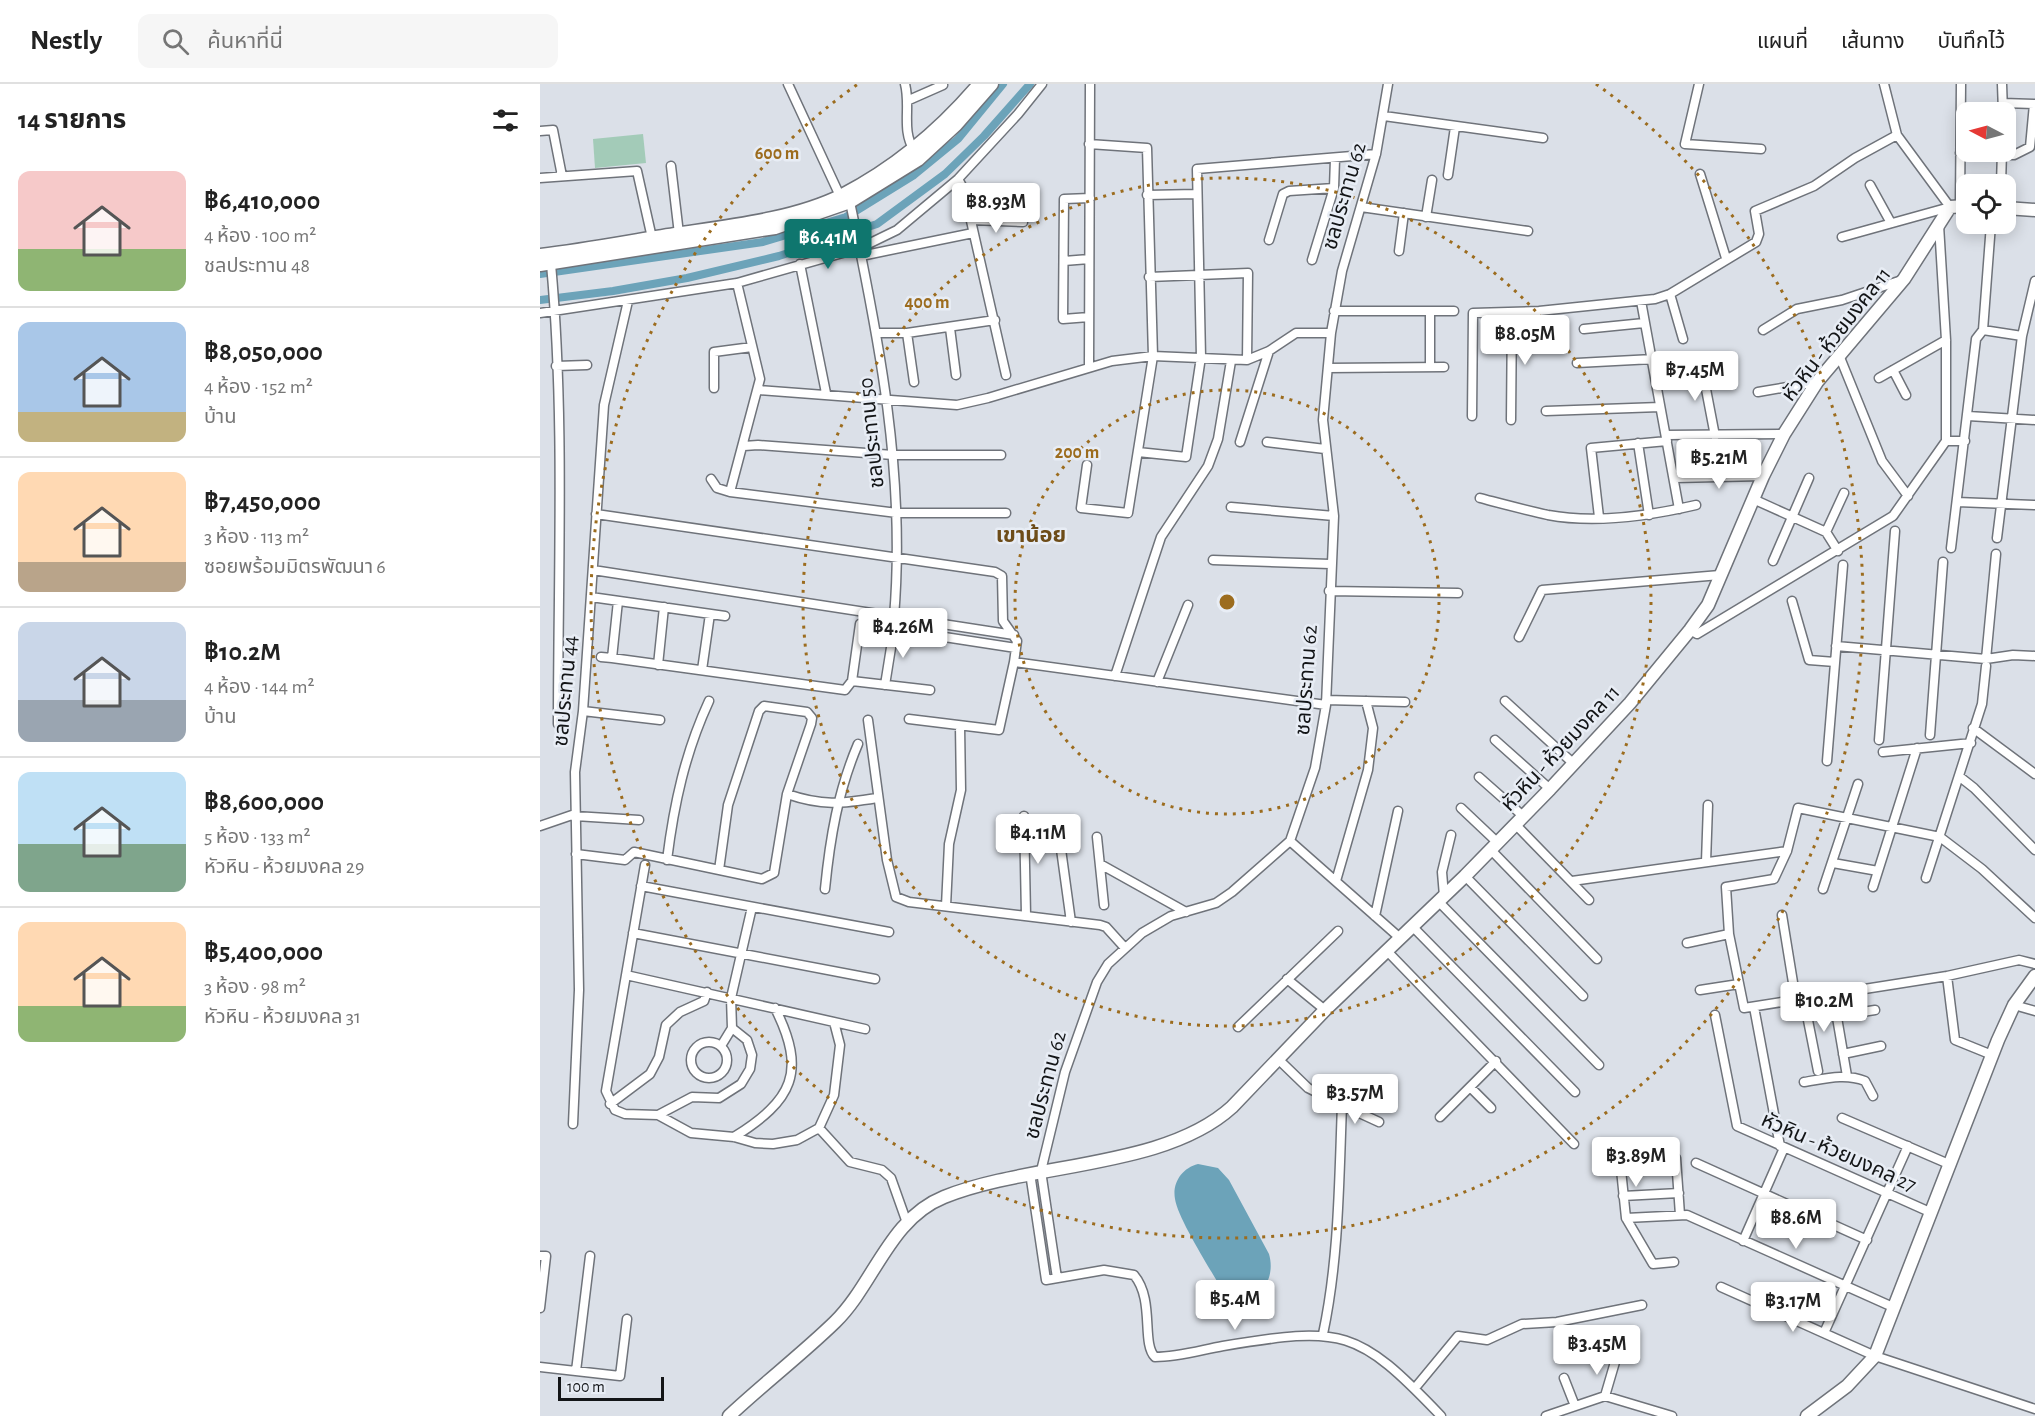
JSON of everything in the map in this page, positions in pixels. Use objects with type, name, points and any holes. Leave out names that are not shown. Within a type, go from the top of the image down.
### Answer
[{"type":"street","name":"ชลประทาน 50","points":[[788,84],[845,199],[860,252],[887,398],[893,455],[898,560],[894,616]]},
{"type":"street","points":[[905,84],[909,100],[907,138],[914,150]]},
{"type":"street","points":[[545,260],[652,238],[745,224],[845,199],[914,150],[950,118],[979,84]]},
{"type":"street","points":[[545,260],[775,228],[845,199],[918,160],[956,125],[992,84]]},
{"type":"street","points":[[860,252],[897,230],[958,179],[1042,84]]},
{"type":"street","points":[[1089,366],[1090,84]]},
{"type":"street","name":"ชลประทาน 62","points":[[1035,1172],[1082,1018],[1097,982],[1108,964],[1157,922],[1216,903],[1232,892],[1290,841],[1314,768],[1326,703],[1330,564],[1334,516],[1323,420],[1331,333],[1342,271],[1376,154],[1388,84]]},
{"type":"street","points":[[1699,84],[1685,144],[1761,149]]},
{"type":"street","points":[[1884,84],[1897,135],[1956,203]]},
{"type":"street","points":[[1960,84],[1960,102]]},
{"type":"street","points":[[2002,84],[2003,102]]},
{"type":"street","points":[[909,100],[943,85]]},
{"type":"street","points":[[2016,106],[2035,104],[2032,147],[2016,154]]},
{"type":"street","points":[[1384,116],[1543,138]]},
{"type":"street","points":[[1448,175],[1455,127]]},
{"type":"street","points":[[540,131],[553,130],[562,176]]},
{"type":"street","points":[[1472,416],[1473,313],[1641,302],[1670,294],[1726,258],[1756,242],[1759,234],[1755,211],[1814,186],[1855,158],[1897,135]]},
{"type":"street","points":[[1087,465],[1081,508],[1128,513],[1153,356],[1147,148],[1089,144]]},
{"type":"street","points":[[1138,452],[1186,457],[1200,357],[1197,169],[1376,154]]},
{"type":"street","points":[[1312,261],[1334,188],[1335,159]]},
{"type":"street","points":[[671,166],[679,234]]},
{"type":"street","points":[[540,178],[637,171],[652,238]]},
{"type":"street","points":[[1700,174],[1726,258]]},
{"type":"street","points":[[958,179],[964,190],[1006,375]]},
{"type":"street","points":[[1426,217],[1432,180]]},
{"type":"street","points":[[1870,185],[1891,223]]},
{"type":"street","points":[[1269,240],[1283,194],[1289,191],[1334,188]]},
{"type":"street","points":[[1148,195],[1197,194]]},
{"type":"street","points":[[1089,317],[1063,319],[1064,198],[1090,198]]},
{"type":"street","points":[[1361,207],[1528,231]]},
{"type":"street","points":[[1842,237],[1956,207]]},
{"type":"street","name":"หัวหิน - ห้วยมงคล 11","points":[[729,1416],[836,1321],[907,1223],[922,1210],[944,1197],[1035,1172],[1128,1154],[1188,1137],[1219,1119],[1325,1010],[1465,876],[1550,789],[1690,630],[1708,604],[1763,476],[1784,434],[1817,382],[1904,279],[1939,224],[1956,209]]},
{"type":"street","points":[[2016,209],[2035,210]]},
{"type":"street","points":[[1399,251],[1404,213]]},
{"type":"street","points":[[971,220],[1023,222]]},
{"type":"street","points":[[1690,630],[1697,634],[1893,516],[1946,441],[1946,340],[1939,224]]},
{"type":"street","points":[[540,313],[737,283],[800,264],[974,233]]},
{"type":"street","points":[[1952,548],[1976,339],[1983,330],[1990,234]]},
{"type":"street","points":[[1064,261],[1089,259]]},
{"type":"street","points":[[545,260],[555,311],[558,724]]},
{"type":"street","points":[[800,264],[826,393]]},
{"type":"street","points":[[1149,277],[1248,273],[1247,360]]},
{"type":"street","points":[[1763,330],[1797,309],[1842,300],[1904,279]]},
{"type":"street","points":[[1997,538],[2022,336],[2035,281]]},
{"type":"street","points":[[730,492],[759,390],[760,379],[737,283]]},
{"type":"street","points":[[1670,294],[1683,339]]},
{"type":"street","name":"ชลประทาน 44","points":[[573,1124],[579,990],[575,771],[583,711],[607,385],[628,301]]},
{"type":"street","points":[[1641,302],[1679,509]]},
{"type":"street","points":[[1334,311],[1454,311]]},
{"type":"street","points":[[1430,311],[1430,367]]},
{"type":"street","points":[[1511,420],[1512,312]]},
{"type":"street","points":[[876,333],[907,333],[995,320]]},
{"type":"street","points":[[1584,329],[1644,323]]},
{"type":"street","points":[[950,328],[956,375]]},
{"type":"street","points":[[1983,330],[2022,336]]},
{"type":"street","points":[[907,333],[914,382]]},
{"type":"street","points":[[759,390],[826,393],[957,405],[988,398],[1089,366],[1134,357],[1247,360],[1269,351],[1296,333],[1331,333]]},
{"type":"street","points":[[1879,378],[1946,340]]},
{"type":"street","points":[[714,388],[714,352],[752,347]]},
{"type":"street","points":[[1240,442],[1269,351]]},
{"type":"street","points":[[1839,356],[1882,461],[1908,496]]},
{"type":"street","points":[[1577,363],[1653,360]]},
{"type":"street","points":[[1115,676],[1161,537],[1208,466],[1218,439],[1231,361]]},
{"type":"street","points":[[1701,363],[1715,436]]},
{"type":"street","points":[[556,366],[587,365]]},
{"type":"street","points":[[1328,368],[1444,368]]},
{"type":"street","points":[[1893,370],[1906,396]]},
{"type":"street","points":[[1758,392],[1817,382]]},
{"type":"street","points":[[1546,411],[1660,407]]},
{"type":"street","points":[[1968,416],[2035,420]]},
{"type":"street","points":[[1599,517],[1591,447],[1666,438],[1784,434]]},
{"type":"street","points":[[1946,441],[1965,441]]},
{"type":"street","points":[[1267,442],[1325,449]]},
{"type":"street","points":[[1638,443],[1649,515]]},
{"type":"street","points":[[744,446],[758,445],[893,455],[1001,455]]},
{"type":"street","points":[[1674,478],[1763,476]]},
{"type":"street","points":[[1773,561],[1809,478]]},
{"type":"street","points":[[711,479],[717,488],[730,492],[897,513],[1006,513]]},
{"type":"street","points":[[1826,532],[1844,493]]},
{"type":"street","points":[[1480,498],[1550,515],[1599,517],[1649,515],[1696,505]]},
{"type":"street","points":[[1753,500],[1826,532],[1838,551]]},
{"type":"street","points":[[1957,502],[2035,505]]},
{"type":"street","points":[[1231,507],[1334,516]]},
{"type":"street","points":[[596,514],[999,574],[1004,586],[1003,621],[1014,635],[1016,648],[999,730],[909,719]]},
{"type":"street","points":[[1879,740],[1895,531]]},
{"type":"street","points":[[1926,878],[1982,704],[1996,554]]},
{"type":"street","points":[[1213,560],[1330,564]]},
{"type":"street","points":[[1930,735],[1943,562]]},
{"type":"street","points":[[1827,761],[1843,565]]},
{"type":"street","points":[[593,570],[1014,635]]},
{"type":"street","points":[[1519,637],[1540,593],[1547,589],[1720,575]]},
{"type":"street","points":[[1329,591],[1458,592]]},
{"type":"street","points":[[591,597],[725,616]]},
{"type":"street","points":[[612,658],[618,601]]},
{"type":"street","points":[[1792,601],[1809,660],[1835,662]]},
{"type":"street","points":[[1157,682],[1188,605]]},
{"type":"street","points":[[658,664],[664,607]]},
{"type":"street","points":[[702,670],[710,614]]},
{"type":"street","points":[[601,657],[845,690],[852,681],[860,624],[1016,648]]},
{"type":"street","points":[[885,685],[894,629]]},
{"type":"street","points":[[1836,646],[1937,654],[1986,662],[2013,655],[2035,656]]},
{"type":"street","points":[[1014,662],[1326,703],[1405,702]]},
{"type":"street","points":[[852,681],[930,690]]},
{"type":"street","points":[[667,860],[673,816],[686,759],[709,701]]},
{"type":"street","points":[[1336,881],[1368,770],[1374,728],[1366,701]]},
{"type":"street","points":[[1505,701],[1574,764]]},
{"type":"street","points":[[576,854],[624,860],[634,852],[667,860],[762,879],[774,873],[788,794],[812,718],[804,711],[764,706],[756,716],[728,805],[718,870]]},
{"type":"street","points":[[583,711],[660,720]]},
{"type":"street","points":[[868,720],[877,798],[892,889],[896,897],[909,902],[1026,915],[1106,927],[1125,948]]},
{"type":"street","points":[[946,906],[949,844],[961,790],[960,726]]},
{"type":"street","points":[[1973,728],[2035,774]]},
{"type":"street","points":[[1495,740],[1550,789]]},
{"type":"street","points":[[1883,753],[1971,743]]},
{"type":"street","points":[[825,889],[837,805],[846,771],[858,744]]},
{"type":"street","points":[[1873,887],[1894,828],[1917,748]]},
{"type":"street","points":[[1479,777],[1588,900]]},
{"type":"street","points":[[1960,777],[1974,788],[2035,850]]},
{"type":"street","points":[[1823,890],[1858,784]]},
{"type":"street","points":[[788,794],[812,802],[837,805],[877,798]]},
{"type":"street","points":[[1706,862],[1708,805]]},
{"type":"street","points":[[1461,808],[1597,959]]},
{"type":"street","points":[[2035,918],[1982,869],[1940,837],[1798,808],[1786,851],[1774,879],[1726,887],[1729,934],[1744,1008],[1947,976],[2019,960],[2035,964]]},
{"type":"street","points":[[1375,916],[1398,811]]},
{"type":"street","points":[[540,826],[575,815],[639,820]]},
{"type":"street","points":[[1024,816],[1026,915]]},
{"type":"street","points":[[1451,835],[1442,872],[1441,898],[1599,1065]]},
{"type":"street","points":[[1097,837],[1104,905]]},
{"type":"street","points":[[1290,841],[1400,938]]},
{"type":"street","points":[[1060,842],[1071,922]]},
{"type":"street","points":[[1572,881],[1786,851]]},
{"type":"street","points":[[1833,863],[1878,871]]},
{"type":"street","points":[[1100,864],[1186,912]]},
{"type":"street","points":[[645,865],[606,1091],[610,1104],[615,1110],[625,1114],[658,1115],[691,1133],[734,1137],[755,1143],[773,1144],[797,1140],[819,1128],[834,1095],[839,1069],[840,1045],[834,1022]]},
{"type":"street","points":[[1465,876],[1583,996]]},
{"type":"street","points":[[641,886],[889,932]]},
{"type":"street","points":[[721,1047],[732,1028],[731,998],[752,907]]},
{"type":"street","points":[[1782,915],[1818,1071]]},
{"type":"street","points":[[1412,926],[1575,1092]]},
{"type":"street","points":[[1238,1027],[1338,931]]},
{"type":"street","points":[[633,933],[875,979]]},
{"type":"street","points":[[1687,943],[1729,934]]},
{"type":"street","points":[[1387,951],[1574,1144]]},
{"type":"street","points":[[626,975],[865,1029]]},
{"type":"street","points":[[1947,976],[1955,1040],[1992,1055]]},
{"type":"street","points":[[1807,1416],[1848,1386],[1875,1356],[1992,1055],[2014,1005],[2035,976]]},
{"type":"street","points":[[1287,979],[1325,1010]]},
{"type":"street","points":[[1700,990],[1738,984]]},
{"type":"street","points":[[610,1104],[650,1074],[659,1057],[666,1025],[680,1012],[704,1001],[707,992]]},
{"type":"street","points":[[1833,994],[1847,1076]]},
{"type":"street","points":[[2014,1005],[2035,1011]]},
{"type":"street","points":[[1743,1241],[1782,1147],[1754,1007]]},
{"type":"street","points":[[734,1137],[774,1109],[789,1083],[793,1059],[788,1035],[775,1008]]},
{"type":"street","points":[[1837,1016],[1875,1010]]},
{"type":"street","name":"หัวหิน - ห้วยมงคล 27","points":[[1715,1015],[1737,1126],[1932,1213]]},
{"type":"street","points":[[658,1115],[692,1097],[719,1098],[728,1095],[741,1084],[750,1069],[752,1055],[747,1040],[732,1028]]},
{"type":"street","points":[[707,1042],[721,1047],[727,1058],[723,1071],[713,1078],[697,1074],[691,1063],[696,1047],[707,1042]]},
{"type":"street","points":[[1843,1054],[1881,1046]]},
{"type":"street","points":[[1278,1059],[1308,1088],[1379,1122]]},
{"type":"street","points":[[1440,1118],[1496,1061]]},
{"type":"street","points":[[1804,1082],[1847,1076],[1865,1081],[1873,1096]]},
{"type":"street","points":[[1471,1089],[1491,1108]]},
{"type":"street","points":[[1323,1334],[1331,1300],[1338,1223],[1342,1105]]},
{"type":"street","points":[[1842,1118],[1951,1165]]},
{"type":"street","points":[[819,1128],[850,1162],[882,1170],[891,1178],[907,1223]]},
{"type":"street","points":[[1824,1333],[1908,1146]]},
{"type":"street","points":[[1674,1262],[1653,1264],[1626,1218],[1620,1160],[1676,1158],[1678,1193],[1684,1215]]},
{"type":"street","points":[[1696,1163],[1867,1240]]},
{"type":"street","points":[[1035,1172],[1046,1280],[1104,1270],[1134,1275],[1147,1298],[1149,1342],[1155,1357],[1285,1337],[1323,1334],[1347,1339],[1368,1348],[1399,1372],[1441,1416]]},
{"type":"street","points":[[1623,1196],[1678,1193]]},
{"type":"street","points":[[1626,1218],[1684,1215],[1895,1308]]},
{"type":"street","points":[[540,1256],[546,1256],[540,1308]]},
{"type":"street","points":[[576,1371],[590,1256]]},
{"type":"street","points":[[1721,1287],[1875,1356],[2035,1409]]},
{"type":"street","points":[[1415,1388],[1458,1336],[1487,1340],[1522,1324],[1557,1322],[1642,1305]]},
{"type":"street","points":[[540,1367],[621,1376],[627,1319]]},
{"type":"street","points":[[1605,1396],[1615,1362]]},
{"type":"street","points":[[1564,1378],[1571,1410]]},
{"type":"street","points":[[1546,1416],[1571,1410],[1605,1396],[1672,1416]]},
{"type":"green space","points":[[643,134],[646,163],[595,168],[593,139]]},
{"type":"water","points":[[1198,1164],[1218,1168],[1229,1180],[1269,1254],[1271,1265],[1269,1276],[1259,1293],[1252,1297],[1242,1299],[1232,1297],[1222,1290],[1177,1208],[1174,1193],[1179,1177],[1187,1169]]},
{"type":"waterway","points":[[540,274],[763,242],[846,217],[914,175],[958,139],[1003,84]]},
{"type":"waterway","points":[[540,300],[613,291],[687,278],[779,256],[877,224],[945,174],[984,136],[1030,84]]},
{"type":"district","name":"เขาน้อย","points":[[1031,534]]}]
